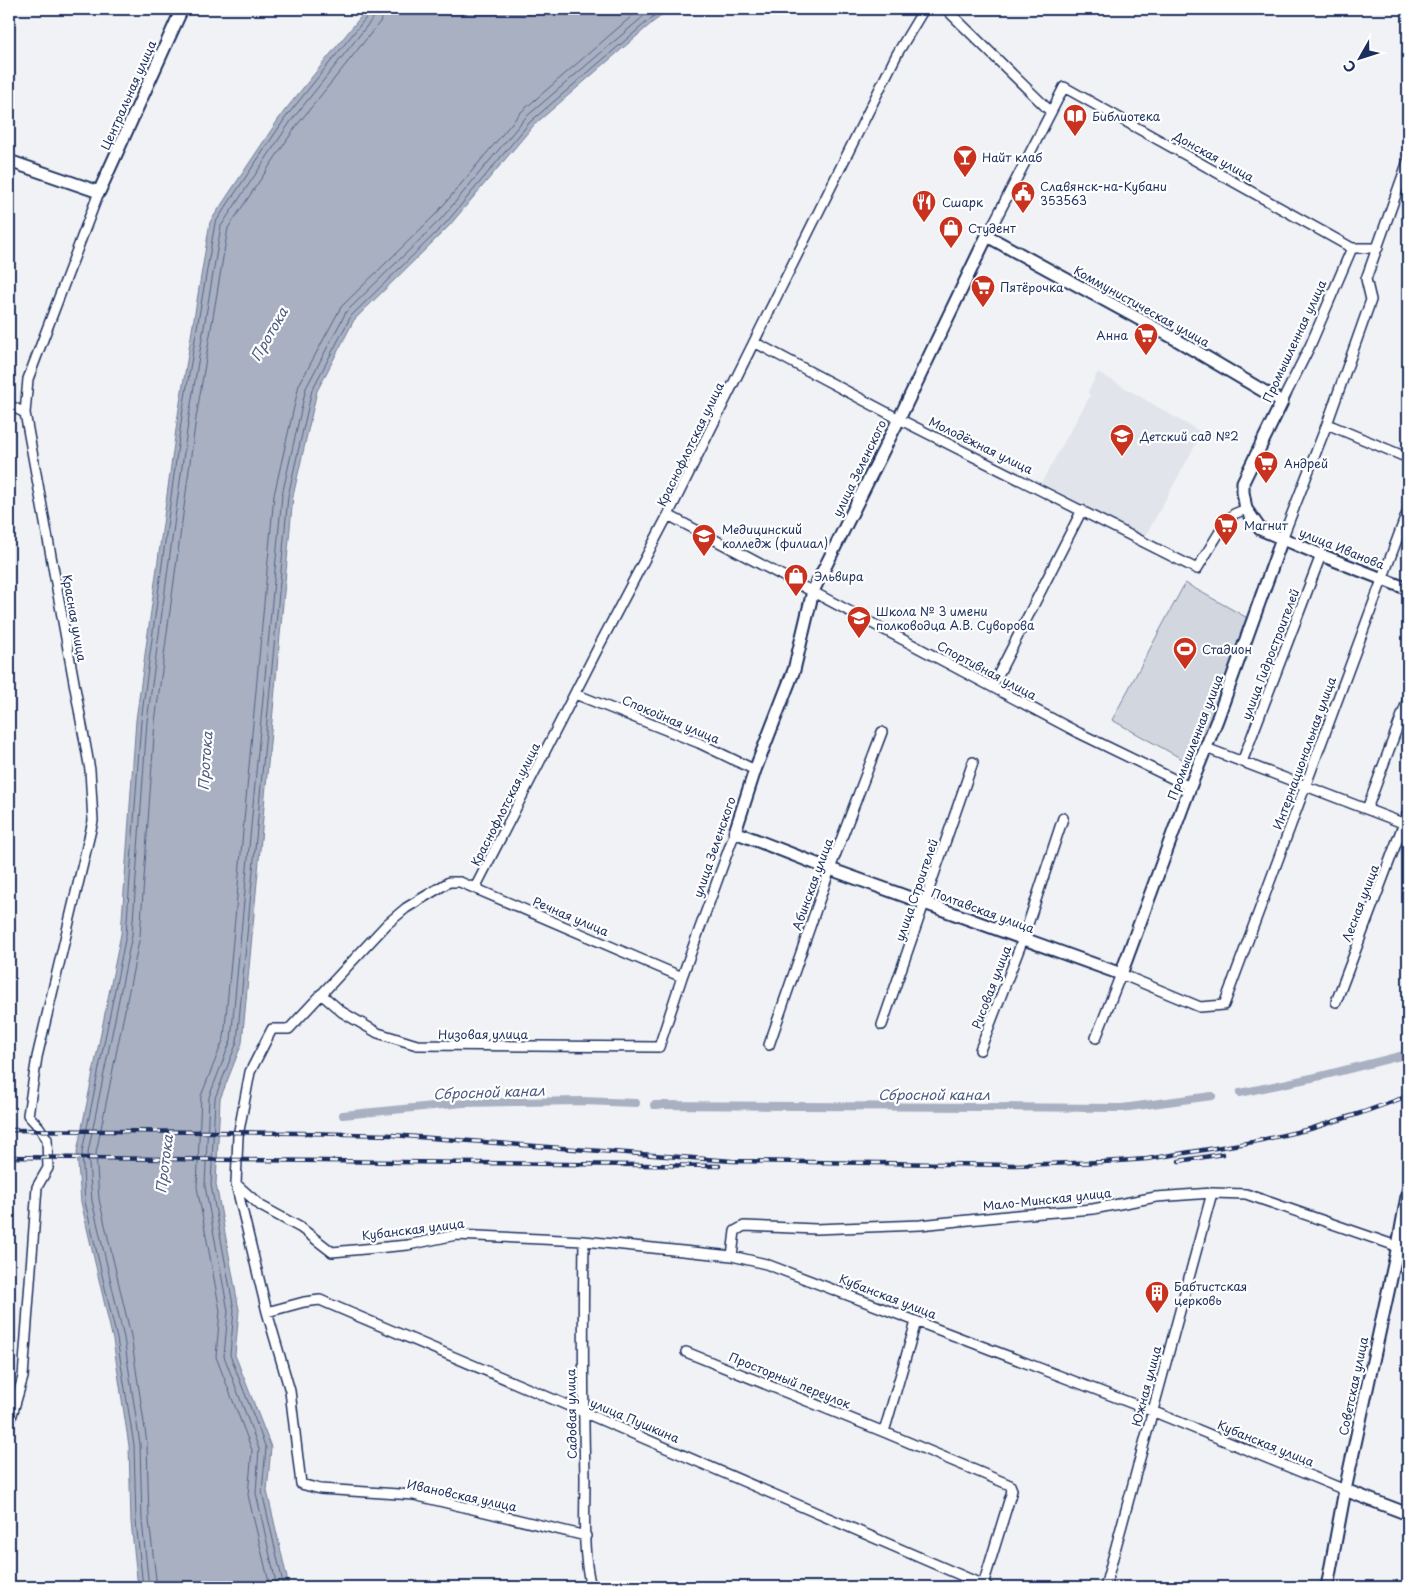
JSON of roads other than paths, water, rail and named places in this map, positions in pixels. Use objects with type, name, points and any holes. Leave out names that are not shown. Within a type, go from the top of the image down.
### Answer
[{"type":"street","name":"Центральная улица","points":[[99,192],[182,9]]},
{"type":"street","name":"Краснофлотская улица","points":[[475,888],[668,515],[896,54],[924,9]]},
{"type":"street","points":[[946,9],[1051,112]]},
{"type":"street","name":"улица Зеленского","points":[[659,1047],[755,770],[794,670],[814,591],[987,236],[1064,87]]},
{"type":"street","name":"Донская улица","points":[[1064,87],[1352,248]]},
{"type":"street","points":[[9,161],[99,192]]},
{"type":"street","name":"Промышленная улица","points":[[1096,1038],[1206,748],[1282,539],[1327,424],[1371,300],[1366,279],[1408,165]]},
{"type":"street","name":"Красная улица","points":[[9,1425],[23,1377],[37,1187],[48,1168],[47,1139],[28,1115],[37,1057],[93,822],[90,770],[25,413],[28,378],[99,192]]},
{"type":"street","name":"Коммунистическая улица","points":[[987,236],[1172,337],[1282,402]]},
{"type":"street","points":[[1352,248],[1378,248]]},
{"type":"street","name":"Промышленная улица","points":[[1246,509],[1243,482],[1310,346],[1352,248]]},
{"type":"street","name":"Молодёжная улица","points":[[754,342],[899,419],[1197,569],[1228,521],[1234,514],[1246,509]]},
{"type":"street","points":[[9,405],[25,413]]},
{"type":"street","points":[[1327,424],[1408,458]]},
{"type":"street","name":"улица Иванова","points":[[1246,509],[1260,529],[1408,589]]},
{"type":"street","points":[[992,687],[1082,510]]},
{"type":"street","name":"Интернациональная улица","points":[[1224,1005],[1408,510]]},
{"type":"street","name":"Спортивная улица","points":[[668,515],[1080,733],[1190,787]]},
{"type":"street","name":"улица Гидростроителей","points":[[1242,762],[1321,555]]},
{"type":"street","name":"Спокойная улица","points":[[575,694],[699,743],[755,770]]},
{"type":"street","points":[[1367,809],[1408,699]]},
{"type":"street","name":"Абинская улица","points":[[769,1045],[830,869],[882,732]]},
{"type":"street","points":[[1206,748],[1406,824]]},
{"type":"street","name":"улица Строителей","points":[[882,1025],[973,762]]},
{"type":"street","name":"Лесная улица","points":[[1336,1002],[1406,824],[1408,812]]},
{"type":"street","name":"Рисовая улица","points":[[980,1050],[1023,939],[1064,818]]},
{"type":"street","name":"Полтавская улица","points":[[735,832],[830,869],[1120,974],[1200,1006],[1224,1005]]},
{"type":"street","name":"Речная улица","points":[[321,994],[387,924],[406,908],[449,882],[460,882],[475,888],[682,977]]},
{"type":"street","points":[[267,1312],[236,1184],[238,1136],[250,1072],[272,1029],[289,1029],[321,994]]},
{"type":"street","name":"Низовая улица","points":[[321,994],[342,1012],[378,1033],[417,1046],[659,1047]]},
{"type":"street","name":"Кубанская улица","points":[[236,1184],[261,1206],[301,1228],[332,1252],[408,1245],[456,1235],[584,1240],[732,1256],[766,1264],[1152,1411],[1408,1514]]},
{"type":"street","name":"Советская улица","points":[[1327,1587],[1345,1490],[1403,1248],[1408,1191]]},
{"type":"street","name":"Мало-Минская улица","points":[[732,1256],[735,1231],[744,1226],[816,1228],[920,1225],[1017,1215],[1093,1210],[1156,1197],[1212,1192],[1246,1194],[1403,1248]]},
{"type":"street","name":"Южная улица","points":[[1105,1587],[1212,1192]]},
{"type":"street","name":"Садовая улица","points":[[584,1240],[583,1412],[587,1570],[591,1587]]},
{"type":"street","name":"улица Пушкина","points":[[267,1312],[304,1302],[320,1300],[986,1586]]},
{"type":"street","name":"Ивановская улица","points":[[267,1312],[290,1391],[301,1484],[320,1489],[414,1495],[586,1536]]},
{"type":"street","points":[[884,1432],[916,1322]]},
{"type":"street","name":"Просторный переулок","points":[[686,1352],[1010,1485],[1012,1490],[986,1586]]},
{"type":"water","name":"Протока","points":[[367,9],[671,9],[653,22],[534,125],[449,226],[354,320],[317,391],[293,496],[242,1043],[220,1099],[216,1184],[239,1310],[235,1355],[271,1447],[267,1491],[289,1587],[138,1587],[131,1522],[129,1446],[113,1340],[81,1202],[77,1152],[121,934],[136,720],[178,415],[210,222],[282,114]]},
{"type":"waterway","name":"Сбросной канал","points":[[1240,1093],[1321,1076],[1408,1054]]},
{"type":"waterway","name":"Сбросной канал","points":[[654,1105],[1122,1108],[1212,1096]]},
{"type":"waterway","name":"Сбросной канал","points":[[343,1115],[463,1103],[582,1101],[636,1103]]},
{"type":"railway","points":[[9,1130],[392,1135],[732,1161],[1015,1165],[1147,1159],[1253,1142],[1310,1129],[1408,1096]]},
{"type":"railway","points":[[1179,1161],[1223,1154]]},
{"type":"railway","points":[[9,1157],[719,1166]]},
{"type":"place","name":"Библиотека","points":[[1075,137]]},
{"type":"place","name":"Найт клаб","points":[[965,178]]},
{"type":"place","name":"Славянск-на-Кубани 353563","points":[[1023,214]]},
{"type":"place","name":"Сшарк","points":[[924,223]]},
{"type":"place","name":"Студент","points":[[951,249]]},
{"type":"place","name":"Пятёрочка","points":[[983,308]]},
{"type":"place","name":"Анна","points":[[1146,356]]},
{"type":"place","name":"Детский сад №2","points":[[1122,457]]},
{"type":"place","name":"Андрей","points":[[1266,484]]},
{"type":"place","name":"Магнит","points":[[1226,546]]},
{"type":"place","name":"Медицинский колледж (филиал)","points":[[704,557]]},
{"type":"place","name":"Эльвира","points":[[796,597]]},
{"type":"place","name":"Школа № 3 имени полководца А.В. Суворова","points":[[859,639]]},
{"type":"place","name":"Стадион","points":[[1185,670]]},
{"type":"place","name":"Бабтистская церковь","points":[[1157,1314]]}]
